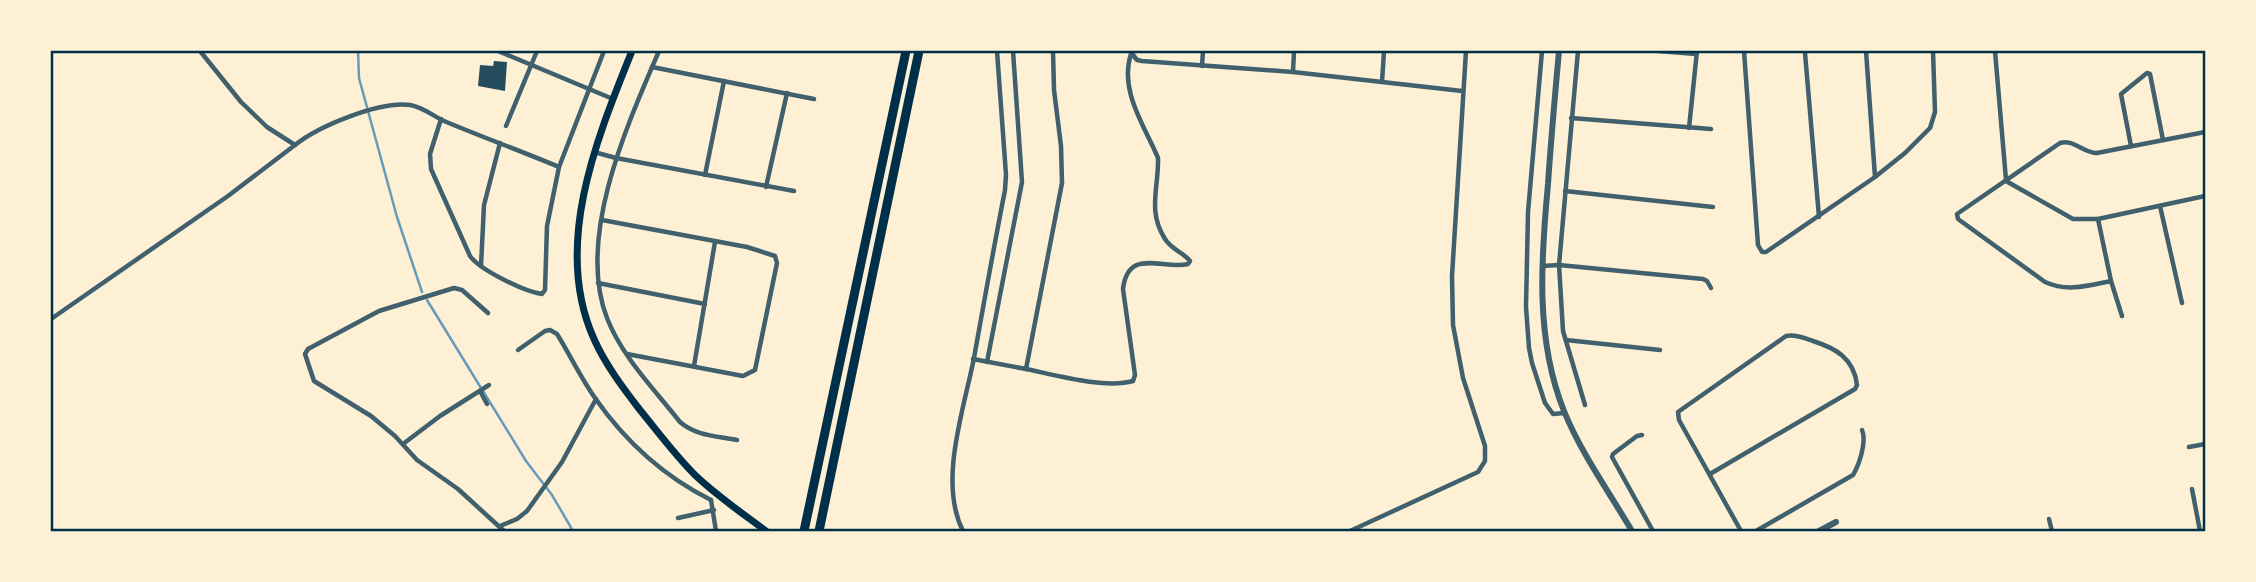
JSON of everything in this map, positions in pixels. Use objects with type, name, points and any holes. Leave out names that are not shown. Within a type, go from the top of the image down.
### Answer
[{"type":"highway","points":[[804,531],[906,51]]},
{"type":"highway","points":[[819,528],[919,51]]},
{"type":"main road","points":[[632,51],[594,152],[583,201],[578,271],[585,316],[603,356],[632,400],[683,463],[714,497],[766,531]]},
{"type":"street","points":[[201,51],[241,102],[276,134],[295,145]]},
{"type":"street","points":[[498,51],[613,99]]},
{"type":"street","points":[[506,127],[537,51]]},
{"type":"street","points":[[441,120],[429,161],[467,250],[481,267],[537,294],[544,293],[547,226],[559,167],[604,51]]},
{"type":"street","points":[[659,51],[616,158],[608,187],[598,249],[598,283],[607,317],[626,353],[680,422],[688,429],[737,440]]},
{"type":"street","points":[[963,531],[954,502],[953,468],[1005,190],[997,51]]},
{"type":"street","points":[[987,362],[1022,182],[1013,51]]},
{"type":"street","points":[[1026,369],[1062,184],[1062,146],[1054,90],[1053,51]]},
{"type":"street","points":[[1202,66],[1203,51]]},
{"type":"street","points":[[1293,72],[1294,51]]},
{"type":"street","points":[[1382,82],[1384,51]]},
{"type":"street","points":[[1350,531],[1478,472],[1485,461],[1485,446],[1463,378],[1453,325],[1452,276],[1466,51]]},
{"type":"street","points":[[1542,51],[1528,212],[1528,334],[1532,363],[1545,403],[1553,414],[1564,413]]},
{"type":"street","points":[[1559,51],[1542,265],[1544,327],[1548,354],[1564,413],[1632,531]]},
{"type":"street","points":[[1578,51],[1559,265],[1562,321],[1585,405]]},
{"type":"street","points":[[1659,51],[1697,52],[1689,128]]},
{"type":"street","points":[[1744,51],[1758,245],[1762,252],[1771,250],[1875,177],[1905,153],[1933,123],[1933,51]]},
{"type":"street","points":[[1866,51],[1875,177]]},
{"type":"street","points":[[1996,51],[2006,181]]},
{"type":"street","points":[[974,359],[1092,382],[1133,382],[1135,375],[1124,280],[1129,271],[1142,263],[1178,266],[1190,261],[1166,242],[1158,223],[1154,199],[1158,158],[1130,91],[1127,66],[1130,52],[1142,61],[1293,72],[1462,91]]},
{"type":"street","points":[[1805,53],[1819,217]]},
{"type":"street","points":[[652,67],[814,99]]},
{"type":"street","points":[[2131,146],[2121,94],[2147,73],[2163,140]]},
{"type":"street","points":[[705,175],[724,81]]},
{"type":"street","points":[[766,187],[787,93]]},
{"type":"street","points":[[51,319],[228,195],[312,132],[359,114],[405,104],[415,106],[441,120],[559,167]]},
{"type":"street","points":[[1572,118],[1711,129]]},
{"type":"street","points":[[2110,281],[2071,289],[2045,282],[1958,219],[1957,214],[2065,142],[2091,153],[2205,132]]},
{"type":"street","points":[[481,267],[483,213],[500,143]]},
{"type":"street","points":[[594,152],[794,191]]},
{"type":"street","points":[[2006,181],[2073,219],[2098,219],[2205,196]]},
{"type":"street","points":[[1565,191],[1713,207]]},
{"type":"street","points":[[2160,206],[2182,303]]},
{"type":"street","points":[[2098,219],[2110,281],[2122,316]]},
{"type":"street","points":[[602,220],[747,247],[775,256],[777,263],[755,370],[751,374],[743,376],[626,353]]},
{"type":"street","points":[[694,366],[715,242]]},
{"type":"street","points":[[1542,265],[1703,279],[1711,288]]},
{"type":"street","points":[[598,283],[705,304]]},
{"type":"street","points":[[488,313],[462,290],[454,288],[379,311],[305,351],[313,381],[371,416],[417,460],[458,489],[502,529],[522,516],[548,481],[568,452],[582,421],[596,399]]},
{"type":"street","points":[[518,350],[545,331],[554,332],[596,399],[656,466],[684,486],[714,497],[716,531]]},
{"type":"street","points":[[1710,474],[1854,389],[1857,385],[1851,368],[1841,353],[1833,347],[1799,336],[1786,336],[1680,409],[1679,420],[1741,531]]},
{"type":"street","points":[[1566,341],[1660,350]]},
{"type":"street","points":[[403,444],[440,416],[489,385]]},
{"type":"street","points":[[480,391],[487,404]]},
{"type":"street","points":[[1756,531],[1853,475],[1864,436],[1862,430]]},
{"type":"street","points":[[1642,435],[1612,457],[1653,531]]},
{"type":"street","points":[[2189,447],[2205,444]]},
{"type":"street","points":[[2192,489],[2200,531]]},
{"type":"street","points":[[678,518],[713,510]]},
{"type":"street","points":[[2049,519],[2052,531]]},
{"type":"street","points":[[1819,531],[1836,522]]},
{"type":"building","points":[[494,61],[507,62],[505,91],[478,86],[480,65],[493,66]]},
{"type":"waterway","points":[[358,51],[359,78],[397,217],[422,292]]},
{"type":"waterway","points":[[427,300],[481,388]]},
{"type":"waterway","points":[[483,391],[573,531]]}]
